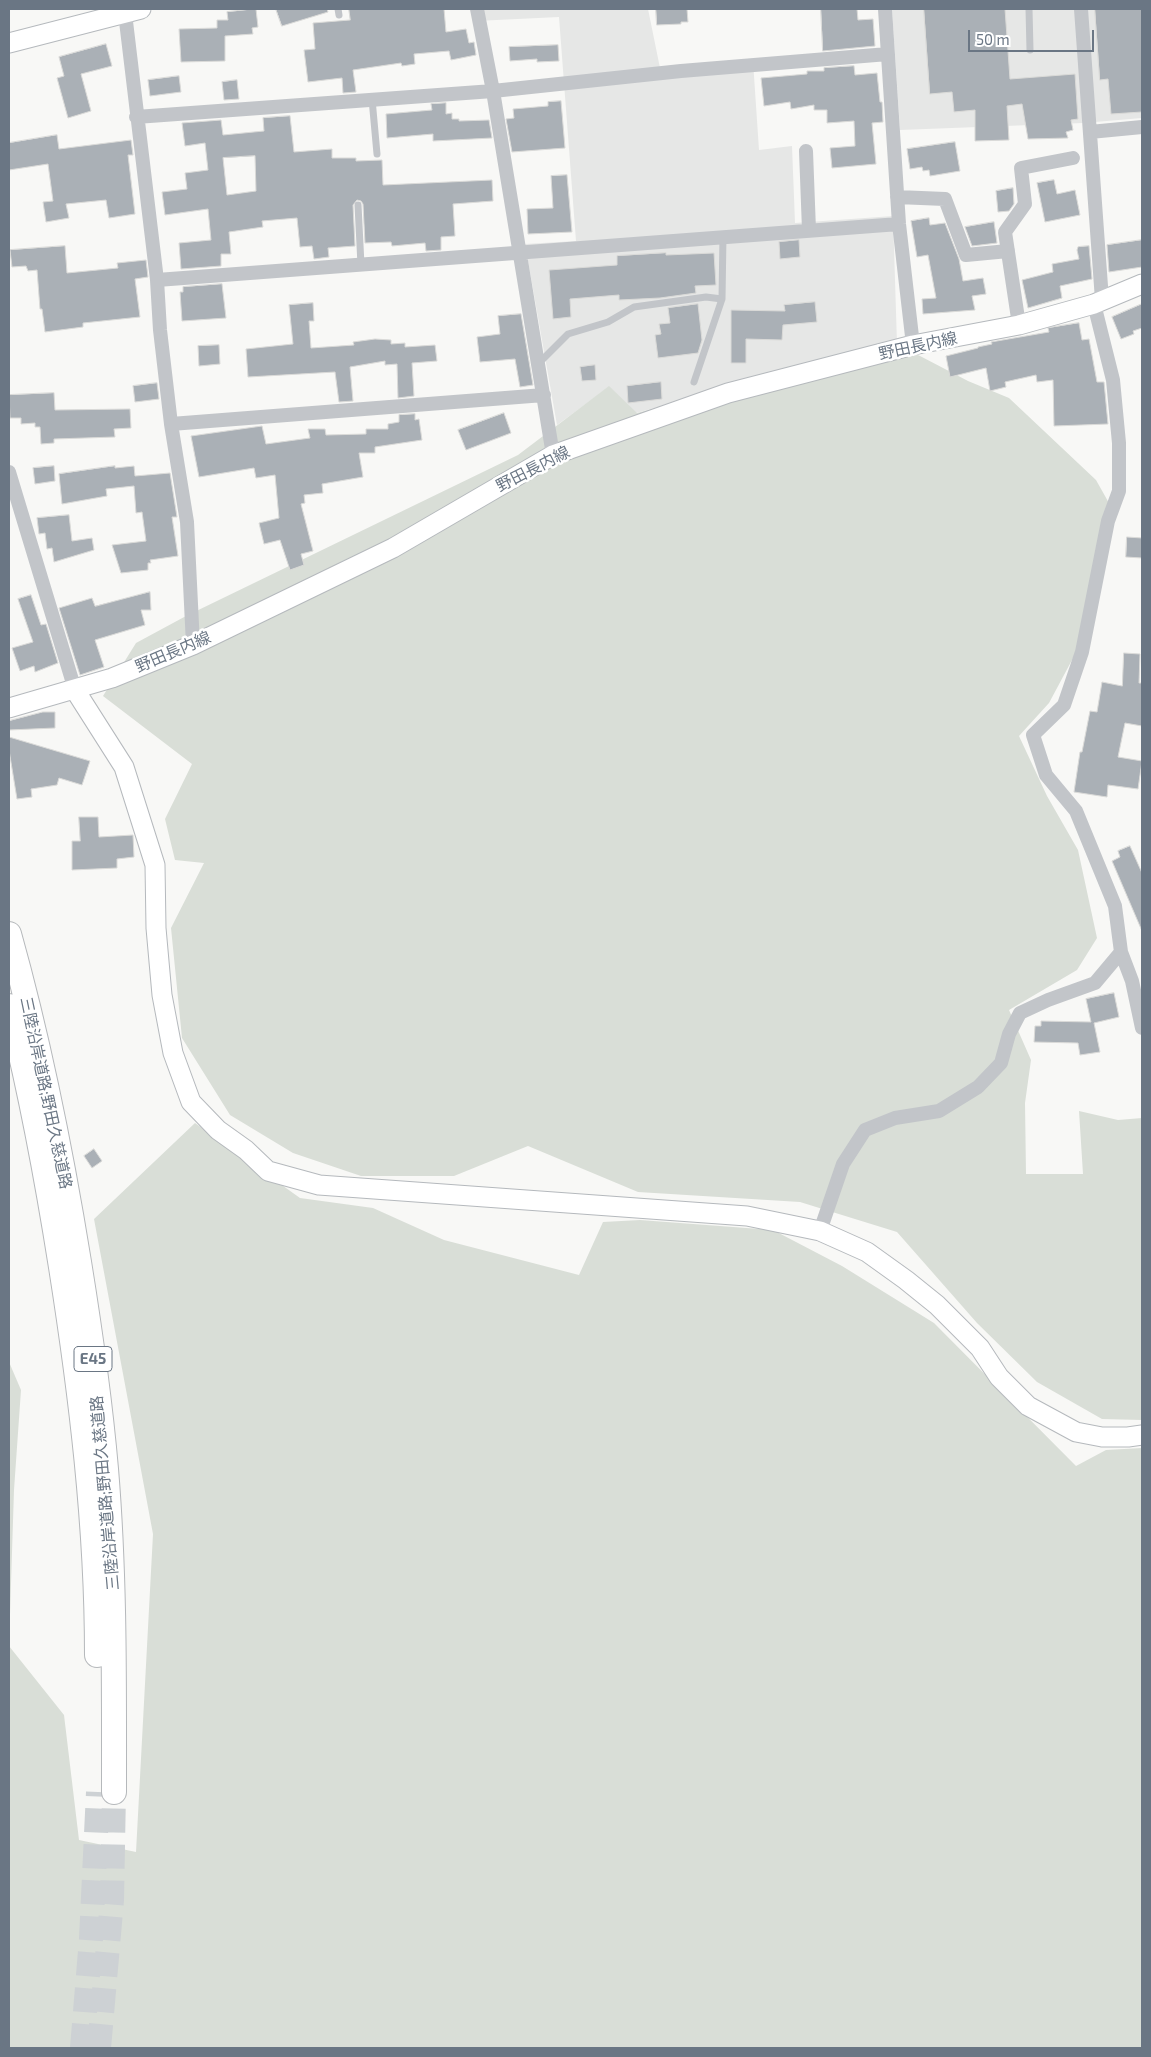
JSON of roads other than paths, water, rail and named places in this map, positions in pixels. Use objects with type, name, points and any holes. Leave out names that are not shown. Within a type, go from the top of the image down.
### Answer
[{"type":"highway","name":"三陸沿岸道路;野田久慈道路","points":[[9,934],[39,1050],[67,1186],[90,1327],[106,1468],[114,1609],[106,1792],[89,1489],[74,1353],[49,1194],[22,1059],[9,1006]]},
{"type":"street","points":[[477,9],[493,90],[553,455]]},
{"type":"street","points":[[885,9],[899,224],[913,345]]},
{"type":"street","points":[[1080,9],[1090,132],[1098,302],[1113,380],[1119,443],[1119,491],[1108,521],[1082,652],[1064,705],[1033,735],[1046,775],[1076,811],[1115,906],[1121,952],[1132,981],[1142,1028]]},
{"type":"street","points":[[9,43],[133,11],[136,117],[157,280],[160,330],[171,424],[187,522],[192,645]]},
{"type":"street","points":[[136,117],[493,90],[888,54]]},
{"type":"street","points":[[1090,132],[1142,127]]},
{"type":"street","points":[[806,151],[809,230]]},
{"type":"street","points":[[1018,325],[1005,232],[1025,204],[1021,168],[1073,158]]},
{"type":"street","points":[[897,197],[945,199],[966,255],[1008,251]]},
{"type":"street","points":[[157,280],[899,224]]},
{"type":"street","name":"野田長内線","points":[[9,708],[112,678],[192,645],[393,548],[553,455],[728,393],[913,345],[1018,325],[1098,302],[1142,284]]},
{"type":"street","points":[[171,424],[544,395]]},
{"type":"street","points":[[9,472],[75,690],[124,767],[155,864],[156,928],[162,995],[173,1053],[192,1102],[218,1130],[246,1150],[268,1171],[319,1185],[747,1216],[820,1231],[867,1252],[937,1305],[980,1348],[999,1377],[1028,1406],[1076,1432],[1102,1437],[1142,1435]]},
{"type":"street","points":[[820,1231],[843,1164],[865,1130],[895,1118],[939,1111],[978,1087],[1001,1063],[1009,1034],[1020,1014],[1048,1000],[1095,983],[1121,952]]},
{"type":"lane","points":[[1029,9],[1030,50]]},
{"type":"lane","points":[[372,98],[377,154]]},
{"type":"lane","points":[[358,205],[361,265]]},
{"type":"lane","points":[[694,382],[722,299],[723,236]]},
{"type":"lane","points":[[538,363],[568,334],[608,322],[634,306],[706,297],[722,299]]},
{"type":"tunnel","points":[[82,2048],[91,1939],[98,1792]]},
{"type":"tunnel","points":[[99,2048],[112,1900],[114,1792]]}]
